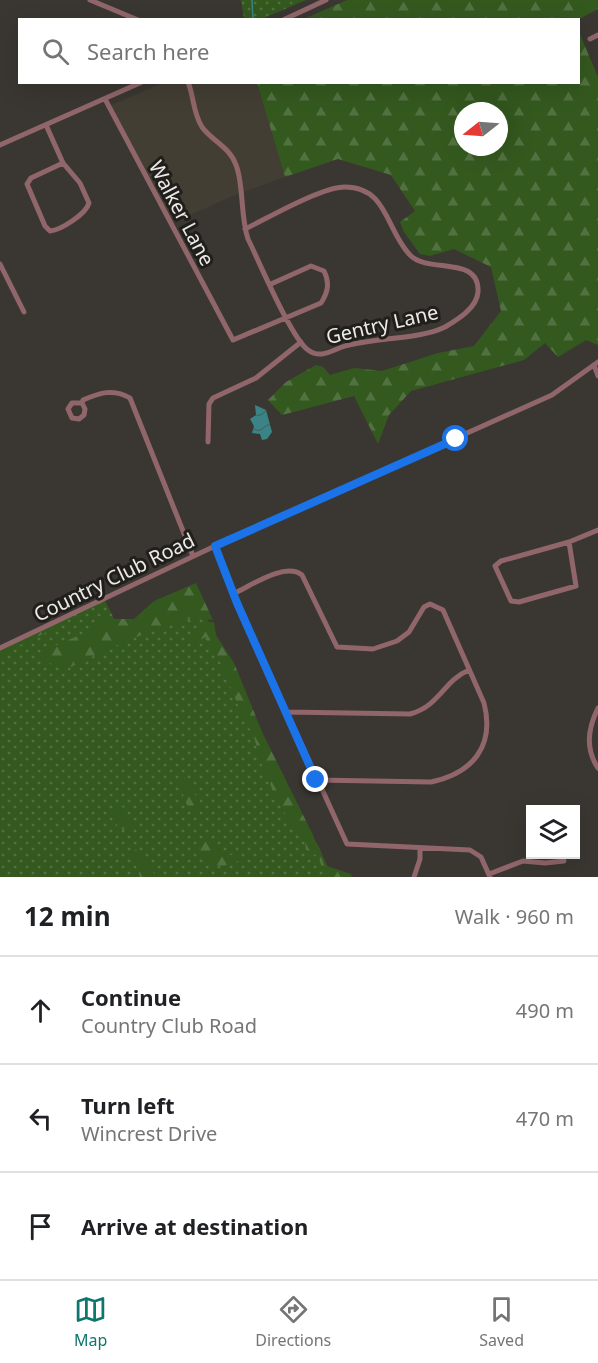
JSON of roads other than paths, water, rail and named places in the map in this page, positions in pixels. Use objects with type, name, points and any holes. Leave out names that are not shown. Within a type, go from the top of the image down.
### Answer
[{"type":"street","points":[[90,0],[133,18]]},
{"type":"street","points":[[287,18],[326,0]]},
{"type":"street","points":[[590,39],[598,35]]},
{"type":"street","points":[[0,145],[138,84]]},
{"type":"street","name":"Gentry Lane","points":[[188,84],[195,113],[202,127],[224,147],[236,164],[245,229],[287,318],[307,350],[322,355],[350,345],[438,330],[472,307],[477,300],[477,283],[466,269],[435,266],[410,255],[380,201],[357,189],[334,188],[245,229]]},
{"type":"street","name":"Walker Lane","points":[[105,99],[233,340],[287,318]]},
{"type":"street","points":[[46,125],[63,163],[80,183],[89,200],[89,206],[56,230],[50,231],[45,226],[27,184],[31,178],[63,163]]},
{"type":"street","points":[[0,264],[24,312]]},
{"type":"street","points":[[271,284],[311,266],[324,271],[328,279],[327,292],[321,303],[287,318]]},
{"type":"street","points":[[208,442],[209,404],[213,398],[253,380],[301,342]]},
{"type":"street","points":[[596,364],[598,376]]},
{"type":"street","name":"Country Club Road","points":[[0,648],[193,556],[552,395],[596,364]]},
{"type":"street","points":[[82,403],[83,400],[104,392],[123,394],[130,398],[193,556]]},
{"type":"street","points":[[569,543],[576,586],[519,602],[511,601],[495,566],[501,561],[569,543],[598,530]]},
{"type":"street","points":[[215,546],[237,603],[347,844],[470,850],[481,857],[490,876],[523,861],[544,863],[564,861]]},
{"type":"street","points":[[235,593],[267,578],[291,570],[296,571],[302,575],[332,641],[343,648],[372,649],[397,641],[409,632],[424,607],[430,604],[437,605],[443,610],[484,703],[487,730],[476,758],[465,770],[449,778],[431,782],[316,780]]},
{"type":"street","points":[[286,712],[410,714],[427,709],[459,674],[469,670]]},
{"type":"street","points":[[598,708],[590,726],[588,738],[590,753],[598,768]]},
{"type":"street","points":[[414,877],[420,859],[420,849]]},
{"type":"water","points":[[255,405],[266,410],[272,432],[267,439],[262,440],[260,434],[252,433],[254,426],[250,419],[256,415]]},
{"type":"waterway","points":[[252,0],[253,18]]}]
